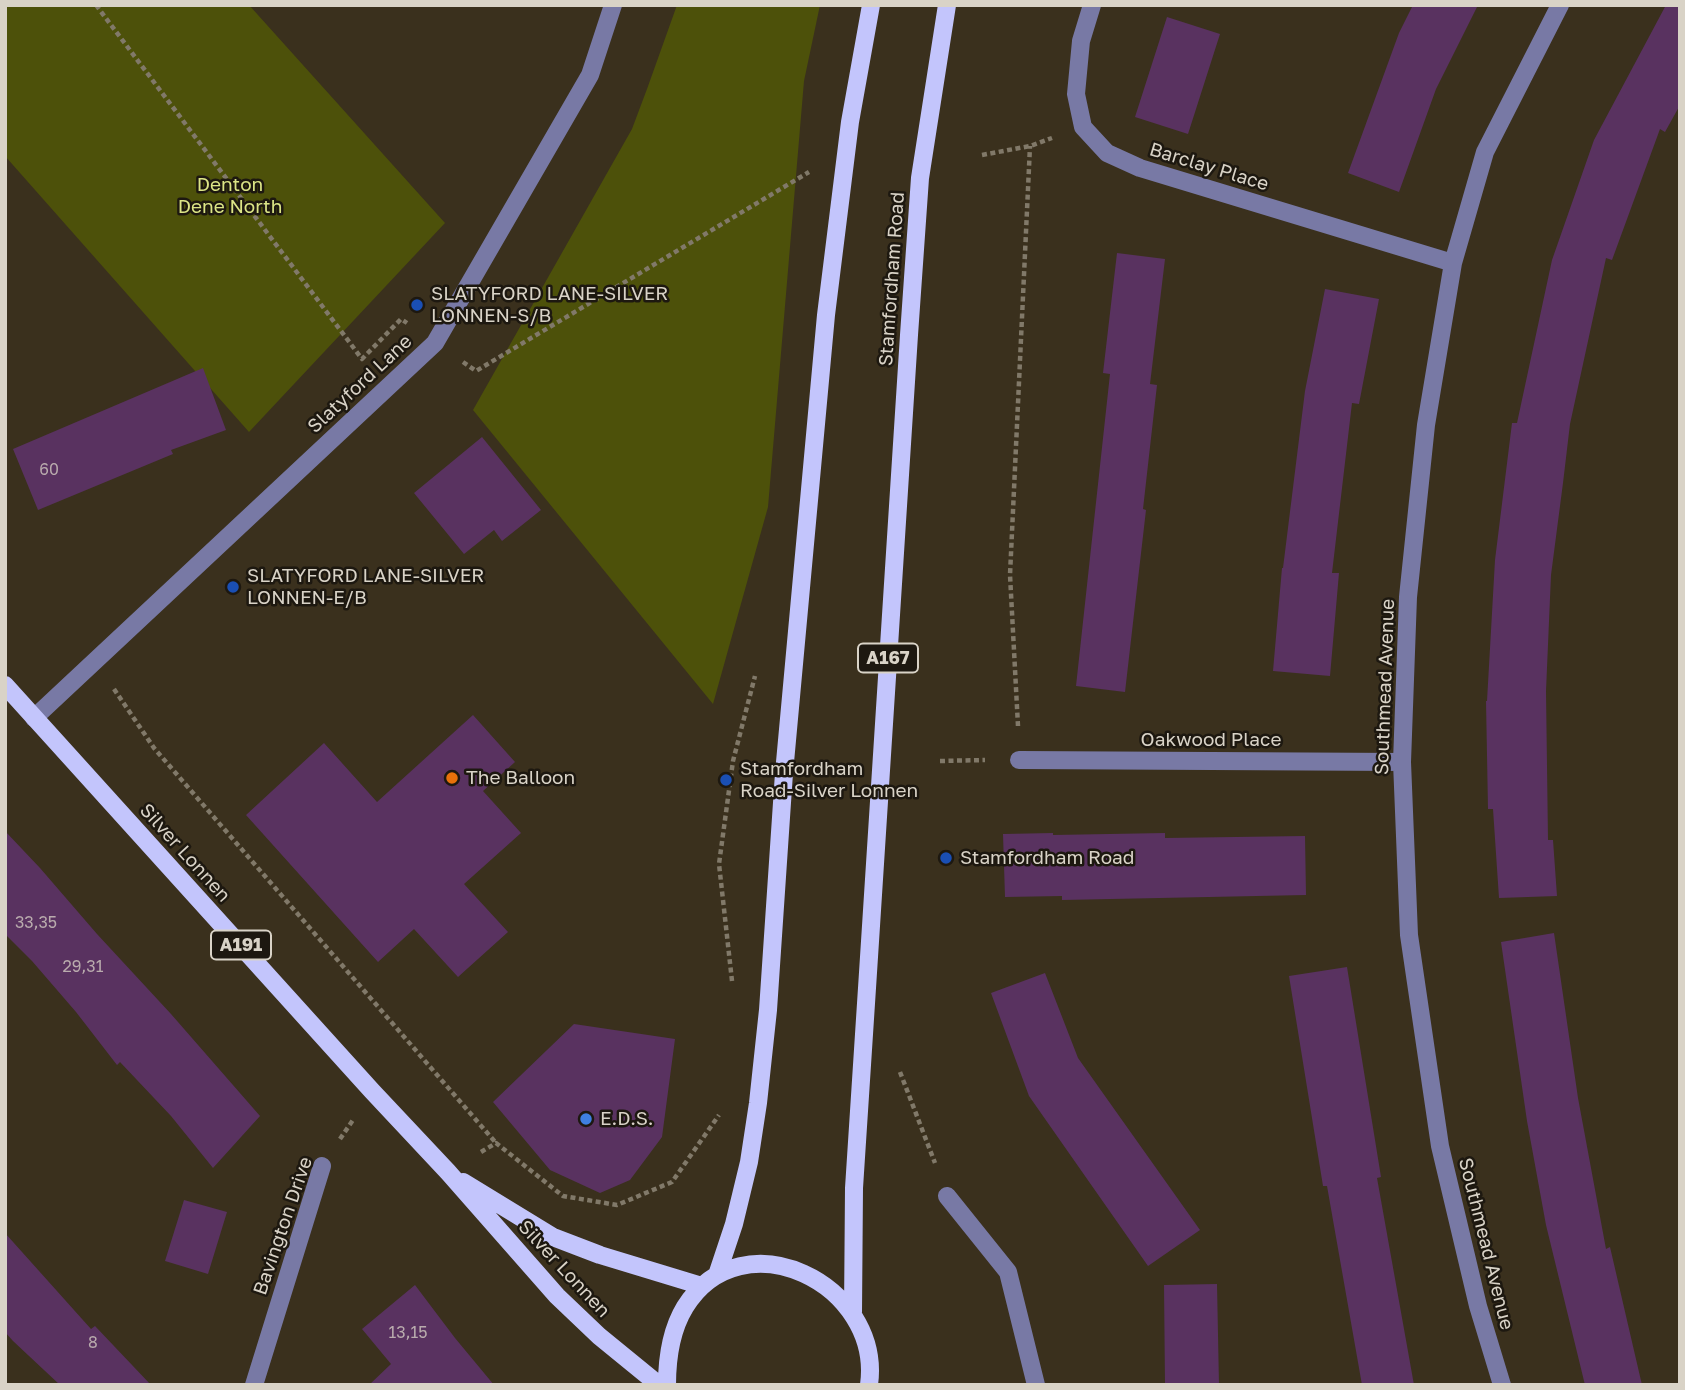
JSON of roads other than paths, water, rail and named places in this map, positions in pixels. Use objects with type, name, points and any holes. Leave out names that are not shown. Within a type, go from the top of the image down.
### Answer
[{"type":"main road","points":[[718,1275],[750,1162],[758,1103],[768,1010],[784,773],[826,315],[850,122],[871,5]]},
{"type":"main road","name":"Stamfordham Road","points":[[853,1312],[854,1188],[860,1077],[909,322],[920,178],[947,5]]},
{"type":"main road","name":"Silver Lonnen","points":[[5,685],[448,1172],[556,1296],[599,1336],[659,1385]]},
{"type":"main road","name":"Silver Lonnen","points":[[448,1172],[553,1237],[600,1255],[702,1286]]},
{"type":"main road","points":[[667,1385],[667,1362],[684,1307],[702,1286],[718,1275],[735,1267],[756,1265],[776,1265],[800,1271],[821,1282],[853,1312],[864,1333],[882,1385]]},
{"type":"main road","points":[[869,1385],[870,1353]]},
{"type":"street","name":"Slatyford Lane","points":[[34,718],[435,343],[590,75],[614,5]]},
{"type":"street","name":"Barclay Place","points":[[1092,5],[1081,41],[1076,94],[1083,127],[1107,153],[1140,168],[1453,263]]},
{"type":"street","name":"Southmead Avenue","points":[[1502,1385],[1478,1306],[1440,1146],[1409,935],[1402,762],[1408,597],[1424,438],[1453,263],[1485,152],[1560,5]]},
{"type":"street","name":"Oakwood Place","points":[[1019,760],[1402,762]]},
{"type":"street","name":"Bavington Drive","points":[[254,1385],[322,1166]]},
{"type":"street","points":[[947,1196],[1008,1272],[1036,1385]]},
{"type":"place","name":"SLATYFORD LANE-SILVER LONNEN-S/B","points":[[417,305]]},
{"type":"place","name":"SLATYFORD LANE-SILVER LONNEN-E/B","points":[[233,587]]},
{"type":"place","name":"The Balloon","points":[[452,778]]},
{"type":"place","name":"Stamfordham Road-Silver Lonnen","points":[[726,780]]},
{"type":"place","name":"Stamfordham Road","points":[[946,858]]},
{"type":"place","name":"E.D.S.","points":[[586,1119]]},
{"type":"park label","name":"Denton Dene North","points":[[230,196]]}]
